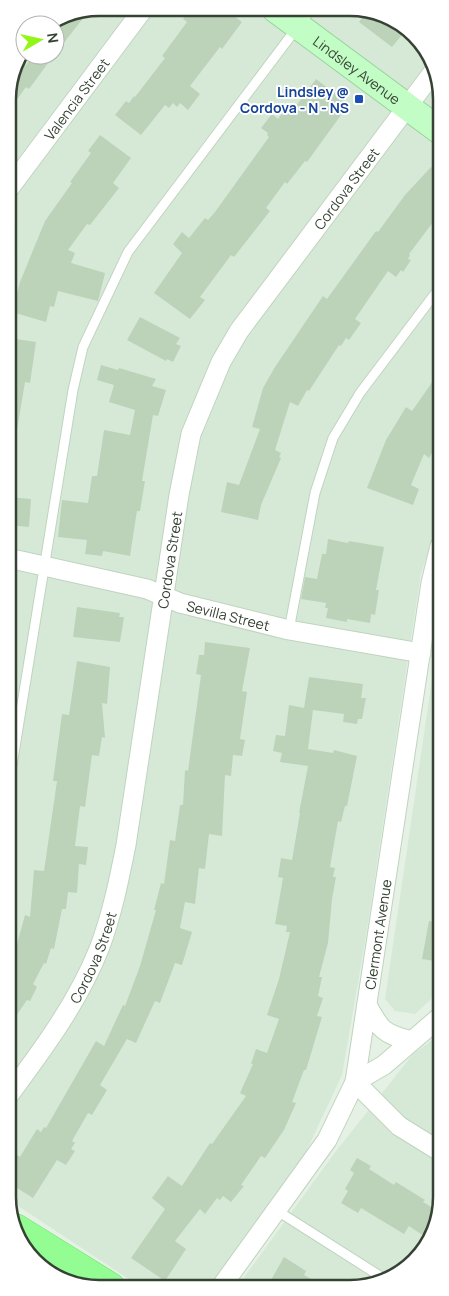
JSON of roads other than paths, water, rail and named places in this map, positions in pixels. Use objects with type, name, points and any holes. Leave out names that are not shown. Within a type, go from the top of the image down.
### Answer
[{"type":"main road","points":[[25,1234],[100,1280]]},
{"type":"street","name":"Valencia Street","points":[[16,179],[138,16]]},
{"type":"street","name":"Lindsley Avenue","points":[[304,18],[408,107],[433,126]]},
{"type":"street","name":"Cordova Street","points":[[16,1085],[46,1044],[74,1001],[99,949],[113,905],[126,845],[190,434],[221,362],[239,331],[429,78]]},
{"type":"street","name":"Sevilla Street","points":[[16,560],[147,589],[180,603],[289,630],[421,653]]},
{"type":"street","name":"Clermont Avenue","points":[[226,1280],[328,1140],[355,1082],[433,575]]},
{"type":"street","points":[[367,1005],[377,1024],[388,1034],[411,1041]]},
{"type":"street","points":[[433,1023],[384,1065],[355,1082],[399,1126],[433,1147]]},
{"type":"lane","points":[[16,742],[73,390],[83,347],[128,252],[304,18]]},
{"type":"lane","points":[[289,630],[315,493],[333,438],[360,394],[433,296]]},
{"type":"lane","points":[[276,1210],[377,1274]]},
{"type":"place","name":"Lindsley @ Cordova - N - NS","points":[[359,99]]}]
